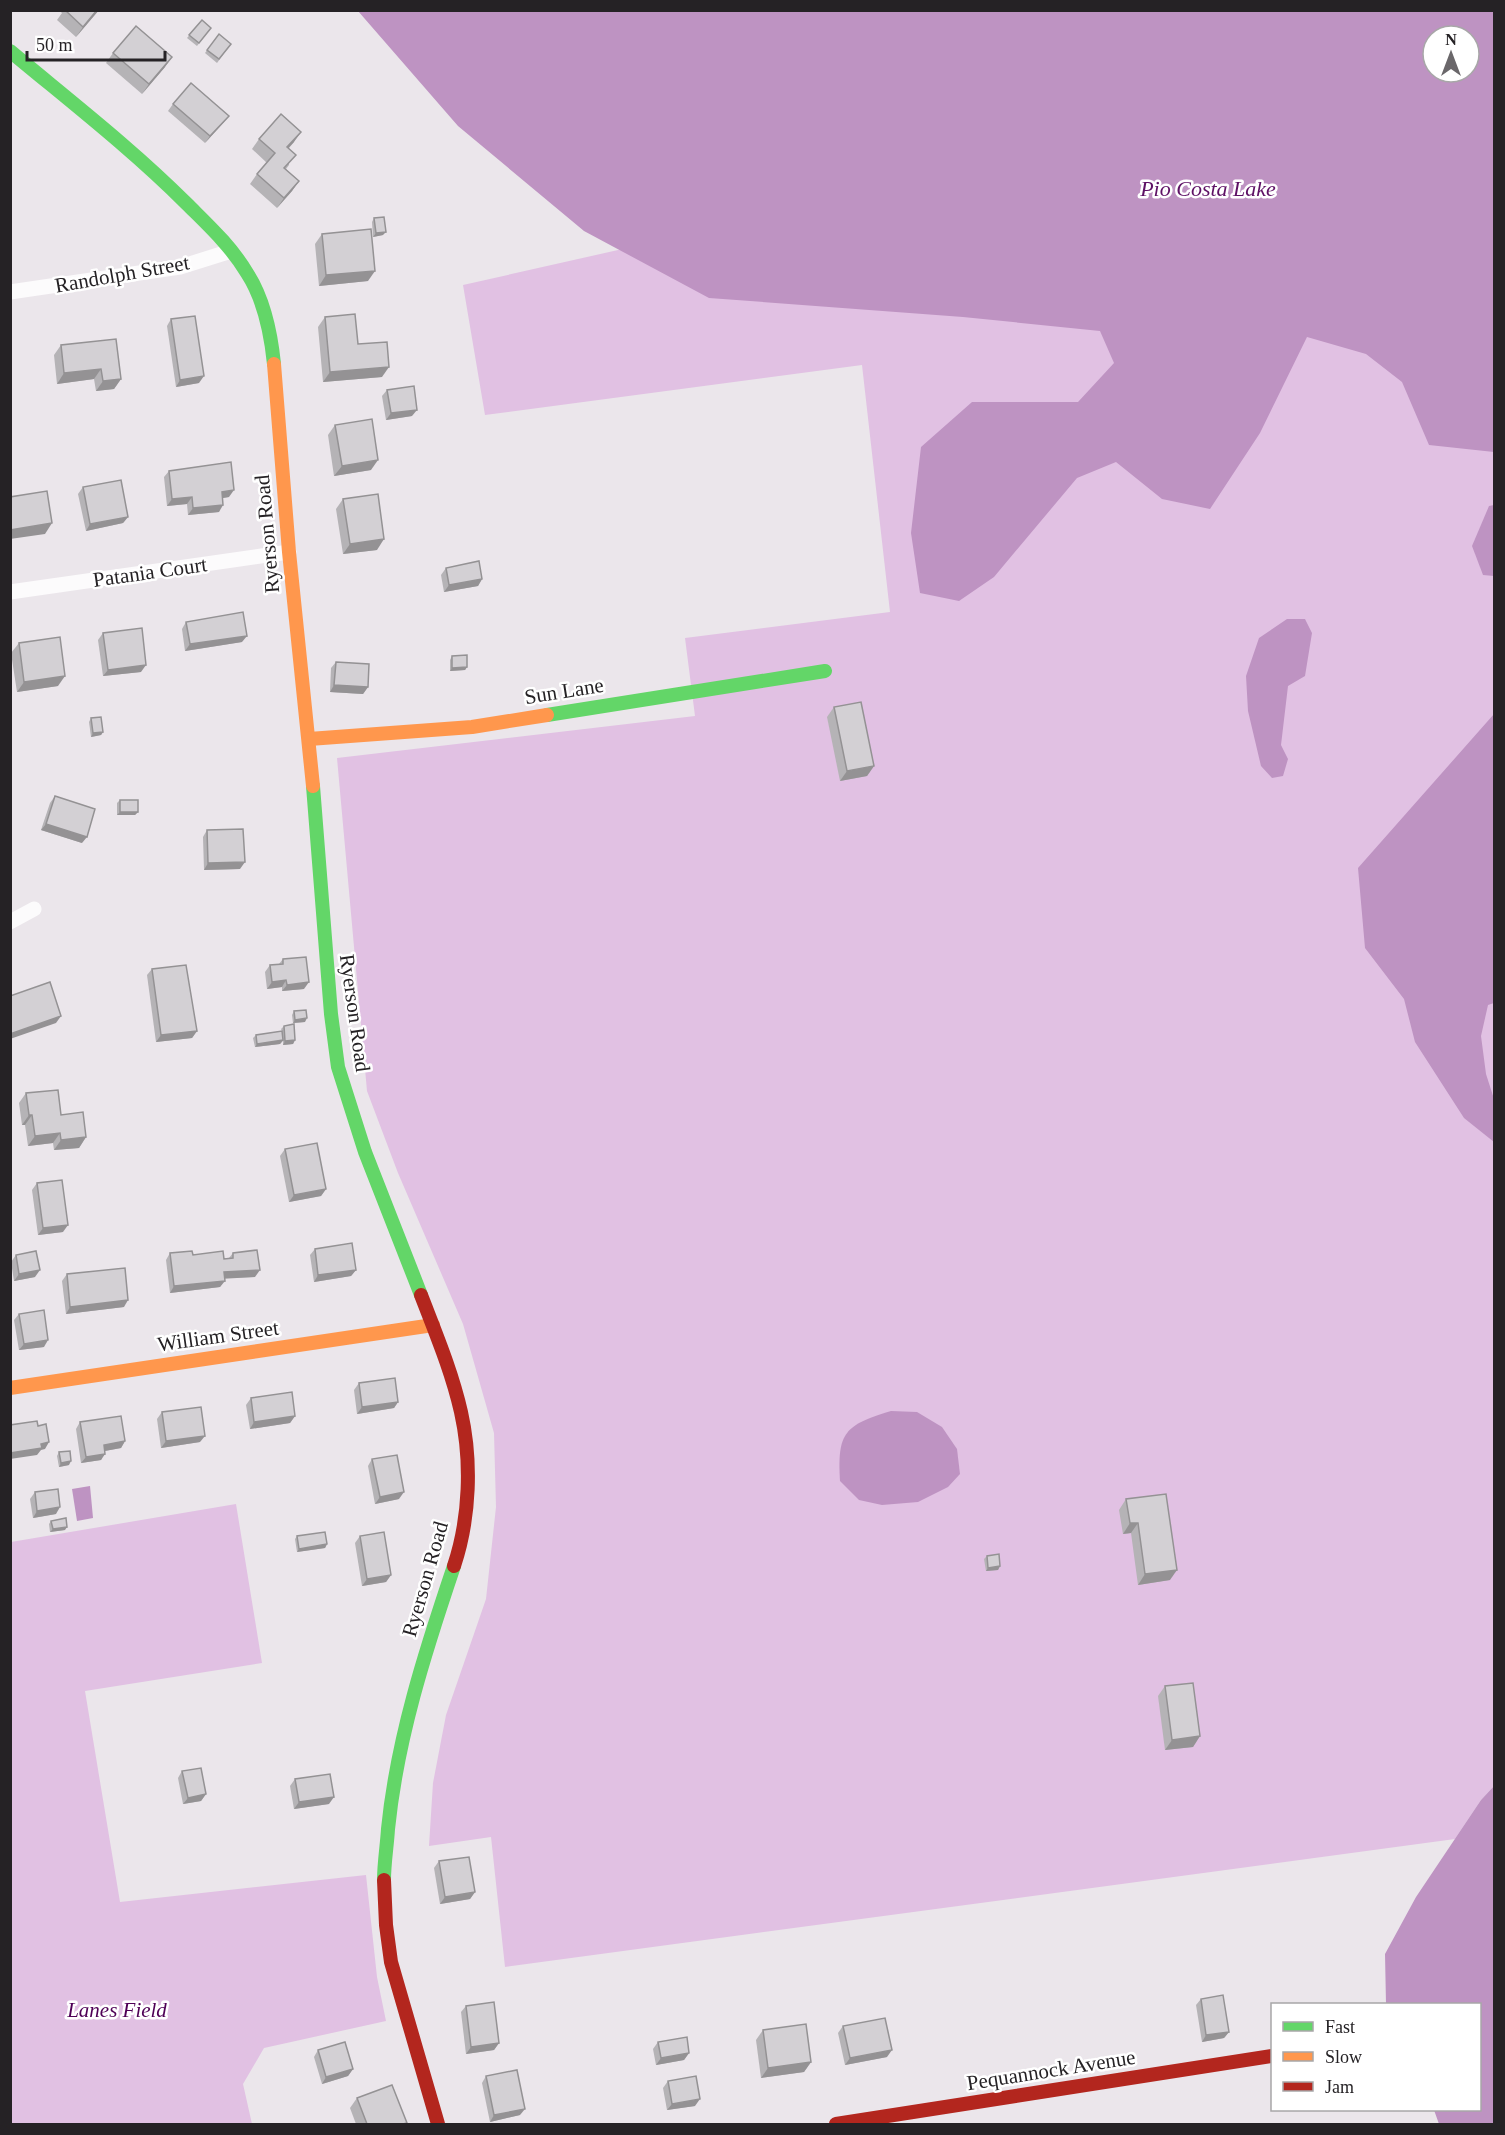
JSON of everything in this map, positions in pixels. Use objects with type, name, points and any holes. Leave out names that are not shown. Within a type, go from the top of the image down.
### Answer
[{"type":"street","name":"Ryerson Road","points":[[10,51],[154,172],[217,233],[248,274],[263,309],[272,345],[289,552],[309,739],[331,1014],[338,1067],[365,1152],[444,1355],[460,1413],[466,1451],[467,1489],[464,1527],[459,1551],[428,1644],[410,1708],[391,1799],[384,1874],[386,1925],[391,1962],[438,2124]]},
{"type":"street","name":"Randolph Street","points":[[10,292],[180,267],[231,251]]},
{"type":"street","name":"Patania Court","points":[[10,592],[289,552]]},
{"type":"street","name":"Sun Lane","points":[[309,739],[472,728],[825,671]]},
{"type":"street","points":[[10,922],[34,909]]},
{"type":"street","name":"William Street","points":[[10,1388],[433,1325]]},
{"type":"street","name":"Pequannock Avenue","points":[[836,2124],[1271,2056]]},
{"type":"green space","points":[[1262,235],[1494,368],[1494,1786],[1481,1800],[1455,1839],[505,1967],[491,1837],[429,1846],[433,1783],[446,1715],[486,1599],[496,1507],[494,1433],[463,1324],[398,1173],[367,1091],[337,758],[695,716],[685,638],[890,612],[862,365],[485,415],[463,285],[618,250]]},
{"type":"green space","name":"Lanes Field","points":[[236,1504],[262,1663],[85,1691],[120,1902],[366,1875],[377,1977],[386,2021],[264,2048],[243,2084],[252,2124],[11,2124],[11,1542]]},
{"type":"water","name":"Pio Costa Lake","points":[[358,11],[1494,11],[1494,452],[1429,445],[1402,382],[1366,354],[1307,337],[1260,433],[1210,509],[1162,499],[1116,462],[1077,478],[994,577],[959,601],[920,593],[911,533],[921,447],[972,402],[1078,402],[1114,363],[1100,331],[963,317],[709,298],[584,231],[458,126]]},
{"type":"water","points":[[1494,505],[1494,576],[1483,575],[1472,546],[1489,506]]},
{"type":"water","points":[[1287,619],[1305,619],[1312,633],[1305,676],[1288,686],[1281,745],[1288,759],[1283,776],[1272,778],[1261,766],[1248,711],[1246,676],[1259,638]]},
{"type":"water","points":[[1494,714],[1494,1003],[1488,1005],[1481,1036],[1486,1074],[1494,1099],[1494,1142],[1464,1118],[1415,1042],[1404,999],[1365,948],[1358,868]]},
{"type":"water","points":[[891,1411],[917,1412],[942,1427],[957,1449],[960,1474],[948,1487],[918,1502],[882,1505],[859,1500],[840,1481],[840,1451],[847,1433],[863,1421]]},
{"type":"water","points":[[90,1486],[93,1518],[77,1521],[72,1489]]},
{"type":"water","points":[[1494,1786],[1494,2124],[1439,2124],[1434,2111],[1481,2111],[1481,2003],[1386,2003],[1385,1954],[1416,1897],[1481,1800]]},
{"type":"building","points":[[65,10],[97,10],[83,27]]},
{"type":"building","points":[[202,20],[211,28],[199,43],[189,35]]},
{"type":"building","points":[[136,26],[172,57],[149,84],[113,53]]},
{"type":"building","points":[[219,34],[231,44],[219,59],[207,50]]},
{"type":"building","points":[[191,83],[229,116],[210,136],[173,104]]},
{"type":"building","points":[[281,114],[301,132],[287,147],[296,155],[284,168],[299,181],[284,198],[257,174],[275,153],[259,139]]},
{"type":"building","points":[[384,217],[386,232],[376,233],[374,218]]},
{"type":"building","points":[[371,229],[375,271],[326,275],[322,234]]},
{"type":"building","points":[[355,314],[358,344],[387,342],[389,367],[330,372],[325,317]]},
{"type":"building","points":[[195,316],[204,376],[180,380],[171,319]]},
{"type":"building","points":[[116,339],[121,379],[103,381],[101,369],[64,373],[61,345]]},
{"type":"building","points":[[414,386],[417,410],[391,413],[387,390]]},
{"type":"building","points":[[372,419],[378,460],[342,466],[335,425]]},
{"type":"building","points":[[231,462],[234,490],[222,492],[223,505],[193,508],[192,497],[172,499],[169,471]]},
{"type":"building","points":[[121,480],[128,517],[90,524],[83,487]]},
{"type":"building","points":[[47,491],[52,523],[10,530],[10,497]]},
{"type":"building","points":[[378,494],[384,539],[350,544],[343,499]]},
{"type":"building","points":[[479,561],[482,579],[449,585],[446,568]]},
{"type":"building","points":[[243,612],[247,636],[190,644],[186,622]]},
{"type":"building","points":[[142,628],[146,665],[108,670],[103,633]]},
{"type":"building","points":[[60,637],[65,676],[24,682],[19,643]]},
{"type":"building","points":[[467,655],[467,667],[452,668],[452,656]]},
{"type":"building","points":[[336,662],[369,664],[368,687],[334,685]]},
{"type":"building","points":[[861,702],[874,766],[847,771],[834,707]]},
{"type":"building","points":[[101,717],[103,732],[93,733],[91,718]]},
{"type":"building","points":[[55,796],[95,809],[87,837],[46,824]]},
{"type":"building","points":[[120,800],[138,800],[138,812],[120,812]]},
{"type":"building","points":[[243,829],[245,862],[208,863],[207,830]]},
{"type":"building","points":[[306,957],[309,982],[287,985],[286,980],[272,982],[270,965],[283,964],[283,959]]},
{"type":"building","points":[[186,965],[197,1031],[161,1035],[152,969]]},
{"type":"building","points":[[50,982],[61,1016],[10,1034],[10,996]]},
{"type":"building","points":[[306,1010],[307,1018],[295,1020],[294,1011]]},
{"type":"building","points":[[294,1024],[295,1040],[285,1041],[284,1026]]},
{"type":"building","points":[[282,1031],[283,1040],[257,1044],[256,1035]]},
{"type":"building","points":[[58,1090],[61,1115],[83,1112],[86,1137],[61,1140],[60,1133],[35,1136],[26,1093]]},
{"type":"building","points":[[317,1143],[326,1189],[294,1195],[285,1149]]},
{"type":"building","points":[[62,1180],[68,1225],[43,1228],[37,1183]]},
{"type":"building","points":[[352,1243],[356,1270],[318,1275],[315,1249]]},
{"type":"building","points":[[257,1250],[260,1270],[224,1272],[225,1281],[174,1286],[170,1253],[192,1251],[193,1255],[223,1251],[224,1259],[233,1258],[233,1253]]},
{"type":"building","points":[[36,1251],[40,1270],[19,1274],[16,1255]]},
{"type":"building","points":[[125,1268],[128,1300],[70,1307],[67,1274]]},
{"type":"building","points":[[44,1310],[48,1340],[24,1344],[19,1314]]},
{"type":"building","points":[[395,1378],[398,1402],[362,1407],[359,1383]]},
{"type":"building","points":[[292,1392],[295,1416],[254,1422],[251,1398]]},
{"type":"building","points":[[201,1407],[205,1436],[166,1441],[162,1412]]},
{"type":"building","points":[[121,1416],[125,1441],[104,1445],[105,1454],[86,1457],[80,1422]]},
{"type":"building","points":[[37,1421],[38,1426],[46,1424],[49,1442],[41,1444],[42,1448],[10,1453],[10,1425]]},
{"type":"building","points":[[70,1451],[71,1461],[61,1463],[59,1452]]},
{"type":"building","points":[[397,1455],[404,1492],[380,1497],[372,1459]]},
{"type":"building","points":[[58,1489],[60,1507],[37,1511],[35,1492]]},
{"type":"building","points":[[1166,1494],[1177,1570],[1145,1574],[1138,1523],[1130,1523],[1126,1499]]},
{"type":"building","points":[[66,1518],[67,1527],[53,1529],[51,1521]]},
{"type":"building","points":[[325,1532],[327,1544],[299,1549],[297,1536]]},
{"type":"building","points":[[384,1532],[391,1575],[367,1579],[360,1536]]},
{"type":"building","points":[[999,1554],[1000,1566],[988,1568],[987,1556]]},
{"type":"building","points":[[1193,1683],[1200,1736],[1172,1740],[1165,1686]]},
{"type":"building","points":[[201,1768],[206,1794],[188,1798],[182,1771]]},
{"type":"building","points":[[330,1774],[334,1797],[299,1802],[295,1779]]},
{"type":"building","points":[[469,1857],[475,1892],[445,1897],[439,1861]]},
{"type":"building","points":[[1223,1995],[1229,2032],[1206,2035],[1201,1999]]},
{"type":"building","points":[[494,2002],[499,2043],[471,2047],[466,2006]]},
{"type":"building","points":[[885,2018],[892,2050],[850,2058],[843,2026]]},
{"type":"building","points":[[806,2024],[811,2062],[768,2068],[763,2030]]},
{"type":"building","points":[[687,2037],[689,2053],[661,2058],[658,2042]]},
{"type":"building","points":[[345,2042],[353,2069],[326,2077],[318,2050]]},
{"type":"building","points":[[517,2070],[525,2109],[494,2115],[486,2076]]},
{"type":"building","points":[[696,2076],[700,2099],[672,2104],[668,2081]]},
{"type":"building","points":[[392,2085],[407,2123],[367,2124],[357,2098]]},
{"type":"traffic: fast","points":[[10,51],[145,164],[227,245],[241,263],[258,294],[269,329],[274,364]]},
{"type":"traffic: fast","points":[[547,715],[825,671]]},
{"type":"traffic: fast","points":[[313,786],[331,1014],[338,1067],[365,1152],[421,1295]]},
{"type":"traffic: fast","points":[[384,1880],[392,1795],[405,1729],[454,1566]]},
{"type":"traffic: slow","points":[[274,364],[289,552],[313,786]]},
{"type":"traffic: slow","points":[[309,739],[472,727],[547,715]]},
{"type":"traffic: slow","points":[[10,1388],[433,1325]]},
{"type":"traffic: jam","points":[[421,1295],[453,1382],[465,1431],[468,1489],[463,1529],[454,1566]]},
{"type":"traffic: jam","points":[[384,1880],[386,1925],[391,1962],[438,2124]]},
{"type":"traffic: jam","points":[[836,2124],[1271,2056]]}]
